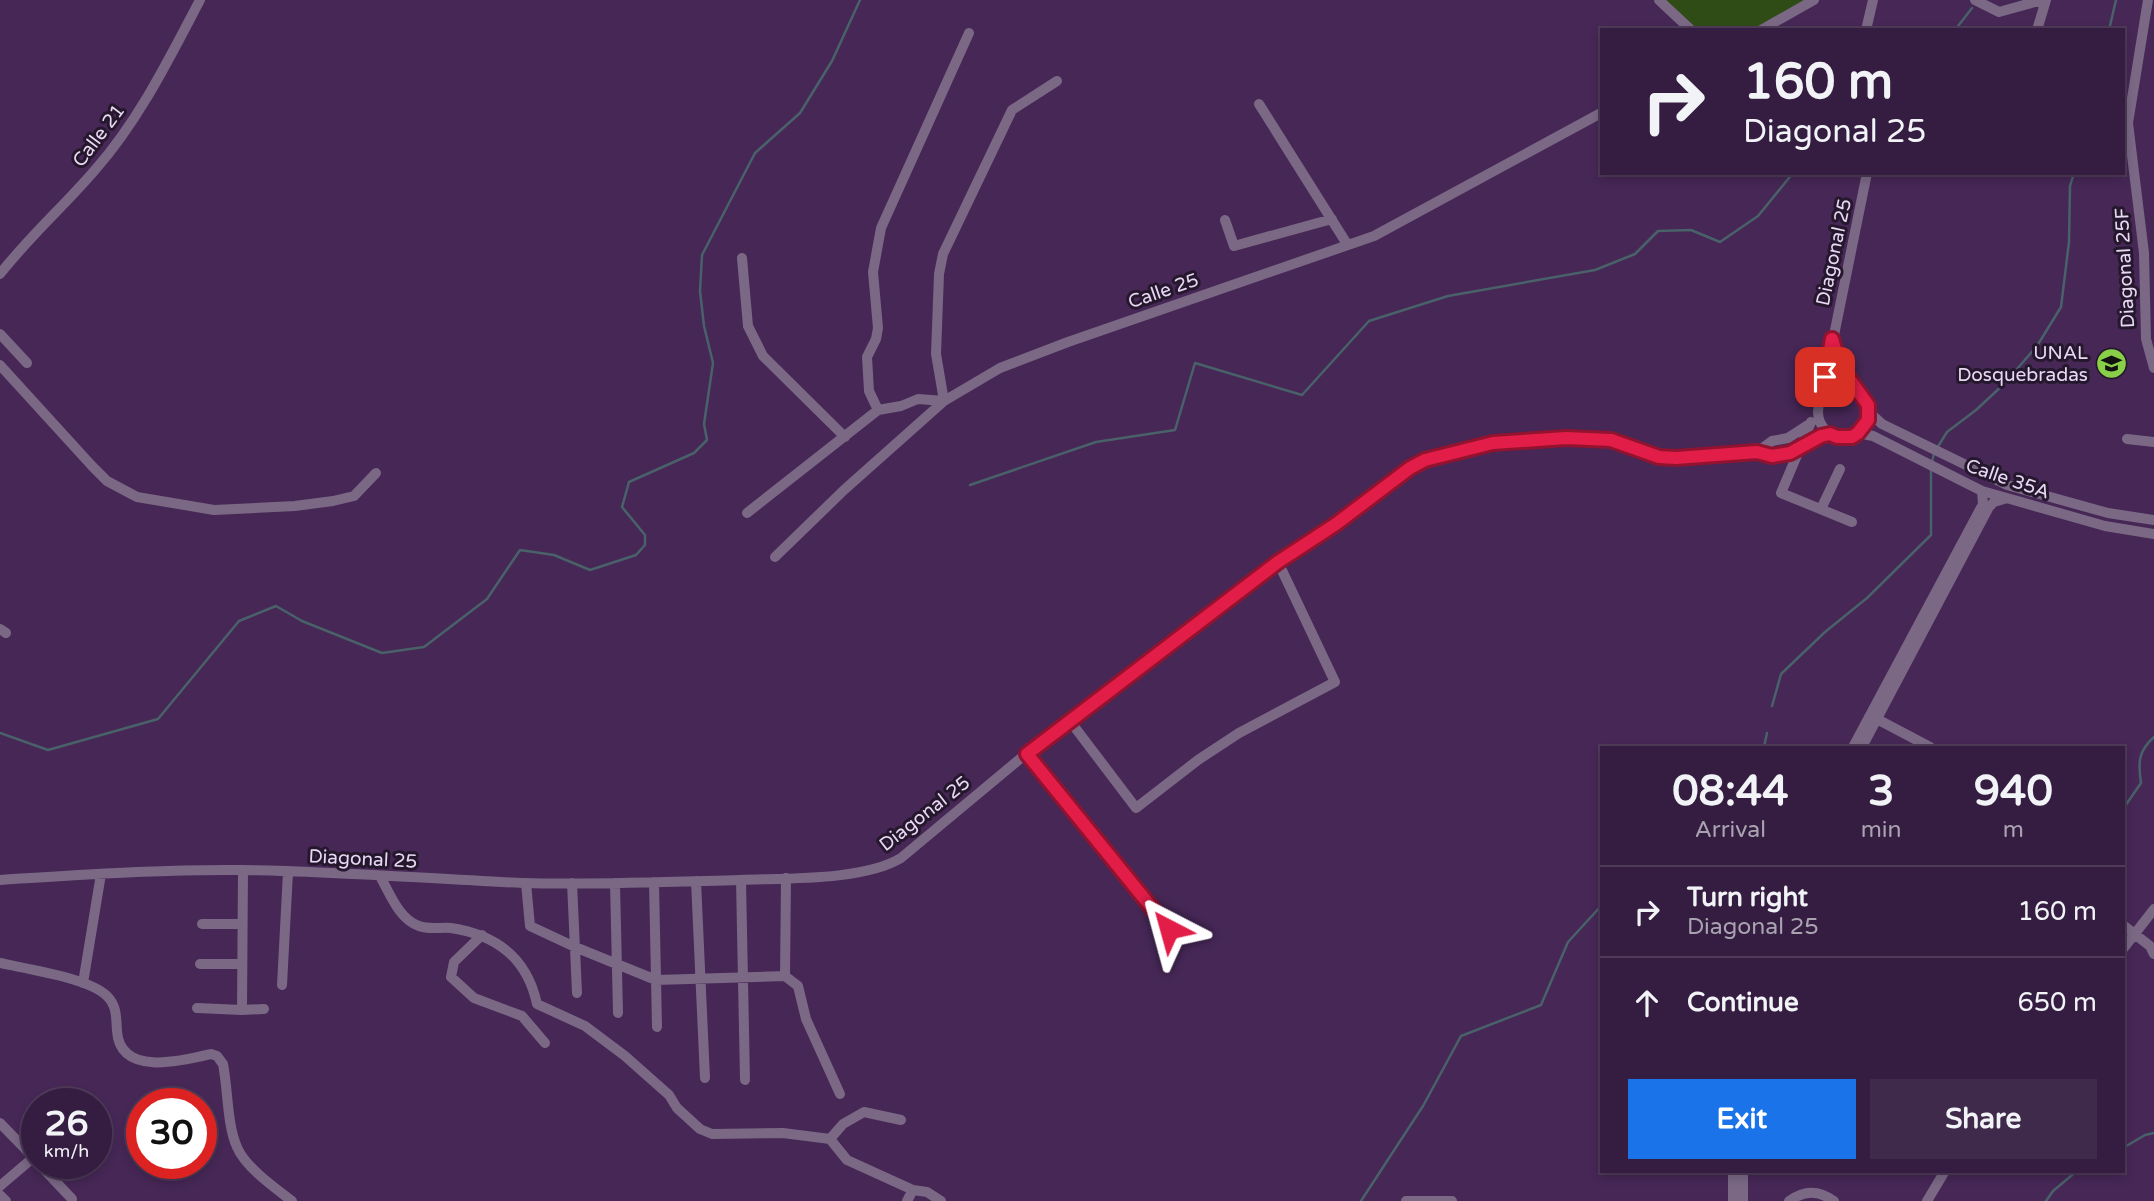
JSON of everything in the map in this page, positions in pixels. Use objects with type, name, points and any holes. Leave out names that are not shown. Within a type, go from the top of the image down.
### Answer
[{"type":"street","name":"Calle 21","points":[[0,274],[18,251],[95,171],[110,151],[149,95],[200,0]]},
{"type":"street","points":[[1659,0],[1689,28]]},
{"type":"street","points":[[1765,28],[1814,0]]},
{"type":"street","points":[[1866,28],[1873,0]]},
{"type":"street","points":[[1975,0],[2000,12],[2044,0]]},
{"type":"street","points":[[2037,28],[2044,0]]},
{"type":"street","name":"Diagonal 25F","points":[[2148,0],[2128,123],[2144,253],[2146,339],[2154,368]]},
{"type":"street","points":[[878,410],[869,391],[867,357],[878,328],[873,272],[878,238],[969,33]]},
{"type":"street","points":[[747,513],[878,410],[918,399],[944,401],[936,354],[939,274],[943,254],[1013,110],[1057,81]]},
{"type":"street","points":[[1259,104],[1347,244]]},
{"type":"street","name":"Calle 25","points":[[775,557],[844,490],[944,401],[1000,368],[1374,236],[1600,114]]},
{"type":"street","name":"Diagonal 25","points":[[1757,452],[1772,441],[1788,438],[1802,430],[1811,422],[1820,403],[1867,175]]},
{"type":"street","points":[[1224,220],[1234,246],[1332,219]]},
{"type":"street","points":[[742,258],[748,326],[763,356],[845,437]]},
{"type":"street","points":[[0,334],[27,363]]},
{"type":"street","points":[[1832,339],[1840,366],[1855,389],[1866,399],[1869,412],[1868,420],[1858,433],[1844,438],[1830,434],[1820,422],[1820,403],[1826,393],[1840,387],[1855,389]]},
{"type":"street","points":[[0,365],[107,481],[136,496],[214,510],[295,506],[354,496],[376,473]]},
{"type":"street","name":"Calle 35A","points":[[1869,412],[1882,424],[2007,485],[2108,513],[2154,520]]},
{"type":"street","points":[[1811,422],[1781,493],[1852,522]]},
{"type":"street","name":"Calle 35A","points":[[1858,433],[1873,436],[1964,483],[2004,499],[2105,526],[2154,534]]},
{"type":"street","name":"Diagonal 25","points":[[0,880],[243,870],[526,883],[615,883],[786,878],[844,874],[889,865],[1027,754],[1278,562],[1425,460],[1493,443],[1566,438],[1611,440],[1659,457],[1757,452],[1772,456],[1790,453],[1802,444],[1830,434]]},
{"type":"street","points":[[2127,439],[2154,442]]},
{"type":"street","points":[[1821,509],[1840,469]]},
{"type":"street","points":[[1862,746],[1874,717],[1983,504],[1982,491]]},
{"type":"street","points":[[1854,746],[1874,717],[1989,507],[2004,499]]},
{"type":"street","points":[[1070,722],[1136,808],[1198,760],[1239,733],[1335,682],[1278,562]]},
{"type":"street","points":[[1874,717],[1928,746]]},
{"type":"street","points":[[1027,754],[1169,929]]},
{"type":"street","points":[[242,1010],[243,870]]},
{"type":"street","points":[[282,985],[288,872]]},
{"type":"street","points":[[83,983],[101,874]]},
{"type":"street","points":[[380,876],[403,916],[420,927],[452,928],[482,935],[518,959],[534,991],[537,1004]]},
{"type":"street","points":[[785,976],[786,878]]},
{"type":"street","points":[[741,880],[745,1080]]},
{"type":"street","points":[[696,881],[705,1078]]},
{"type":"street","points":[[654,882],[657,1027]]},
{"type":"street","points":[[526,883],[530,926],[656,980],[785,976],[798,986],[806,1019],[840,1094]]},
{"type":"street","points":[[572,883],[578,993]]},
{"type":"street","points":[[615,883],[618,1013]]},
{"type":"street","points":[[2125,947],[2154,909]]},
{"type":"street","points":[[202,924],[243,924]]},
{"type":"street","points":[[2125,927],[2150,946],[2154,954]]},
{"type":"street","points":[[482,935],[454,962],[451,977],[474,998],[522,1016],[545,1043]]},
{"type":"street","points":[[0,963],[96,988],[109,998],[115,1007],[120,1046],[133,1058],[151,1063],[211,1054],[217,1056],[223,1064],[232,1130],[240,1153],[266,1181],[292,1201]]},
{"type":"street","points":[[200,964],[242,964]]},
{"type":"street","points":[[522,1016],[537,1004]]},
{"type":"street","points":[[537,1004],[585,1026],[625,1056],[669,1095],[677,1108],[700,1129],[712,1134],[783,1133],[830,1139],[847,1160],[912,1190],[927,1192],[941,1201]]},
{"type":"street","points":[[197,1008],[264,1009]]},
{"type":"street","points":[[830,1139],[844,1124],[864,1112],[901,1120]]},
{"type":"street","points":[[0,1123],[21,1145]]},
{"type":"street","points":[[0,1186],[21,1172]]},
{"type":"street","points":[[1733,1173],[1733,1201]]},
{"type":"street","points":[[1743,1173],[1743,1201]]},
{"type":"street","points":[[1927,1201],[1944,1173]]},
{"type":"street","points":[[54,1179],[72,1199]]},
{"type":"street","points":[[907,1201],[912,1190]]},
{"type":"street","points":[[1789,1201],[1817,1192],[1834,1201]]},
{"type":"street","points":[[0,1195],[6,1201]]},
{"type":"street","points":[[1406,1200],[1452,1201]]},
{"type":"green space","points":[[1659,0],[1814,0],[1765,28],[1689,28]]},
{"type":"waterway","points":[[0,733],[48,750],[158,719],[239,621],[276,606],[302,621],[382,653],[424,647],[487,599],[520,550],[554,555],[590,570],[636,555],[645,545],[645,535],[622,507],[629,482],[694,453],[707,440],[704,424],[713,363],[704,326],[700,291],[702,255],[755,153],[800,113],[832,61],[860,0]]},
{"type":"waterway","points":[[2109,28],[2116,0]]},
{"type":"waterway","points":[[1957,28],[1972,8]]},
{"type":"waterway","points":[[970,485],[1096,442],[1175,430],[1195,363],[1302,395],[1369,321],[1448,296],[1595,270],[1635,254],[1658,231],[1691,230],[1720,242],[1758,216],[1791,175]]},
{"type":"waterway","points":[[1932,462],[1934,453],[1947,432],[2004,384],[2037,346],[2061,307],[2069,242],[2070,186],[2073,175]]},
{"type":"waterway","points":[[1772,706],[1781,674],[1825,632],[1867,598],[1931,535],[1931,469]]},
{"type":"waterway","points":[[1764,746],[1767,733]]},
{"type":"waterway","points":[[2125,806],[2141,783],[2140,758],[2154,737]]},
{"type":"waterway","points":[[1361,1201],[1423,1106],[1461,1036],[1541,1005],[1568,942],[1600,907]]},
{"type":"waterway","points":[[2125,1147],[2154,1133]]},
{"type":"waterway","points":[[2046,1201],[2053,1191],[2075,1173]]},
{"type":"place","name":"UNAL Dosquebradas","points":[[2111,363]]},
{"type":"route","points":[[1169,929],[1027,754],[1278,562],[1425,460],[1493,443],[1566,438],[1611,440],[1659,457],[1757,452],[1772,456],[1790,453],[1821,436],[1830,434],[1852,437],[1868,420],[1866,399],[1855,389],[1840,366],[1832,339],[1825,377]]}]
